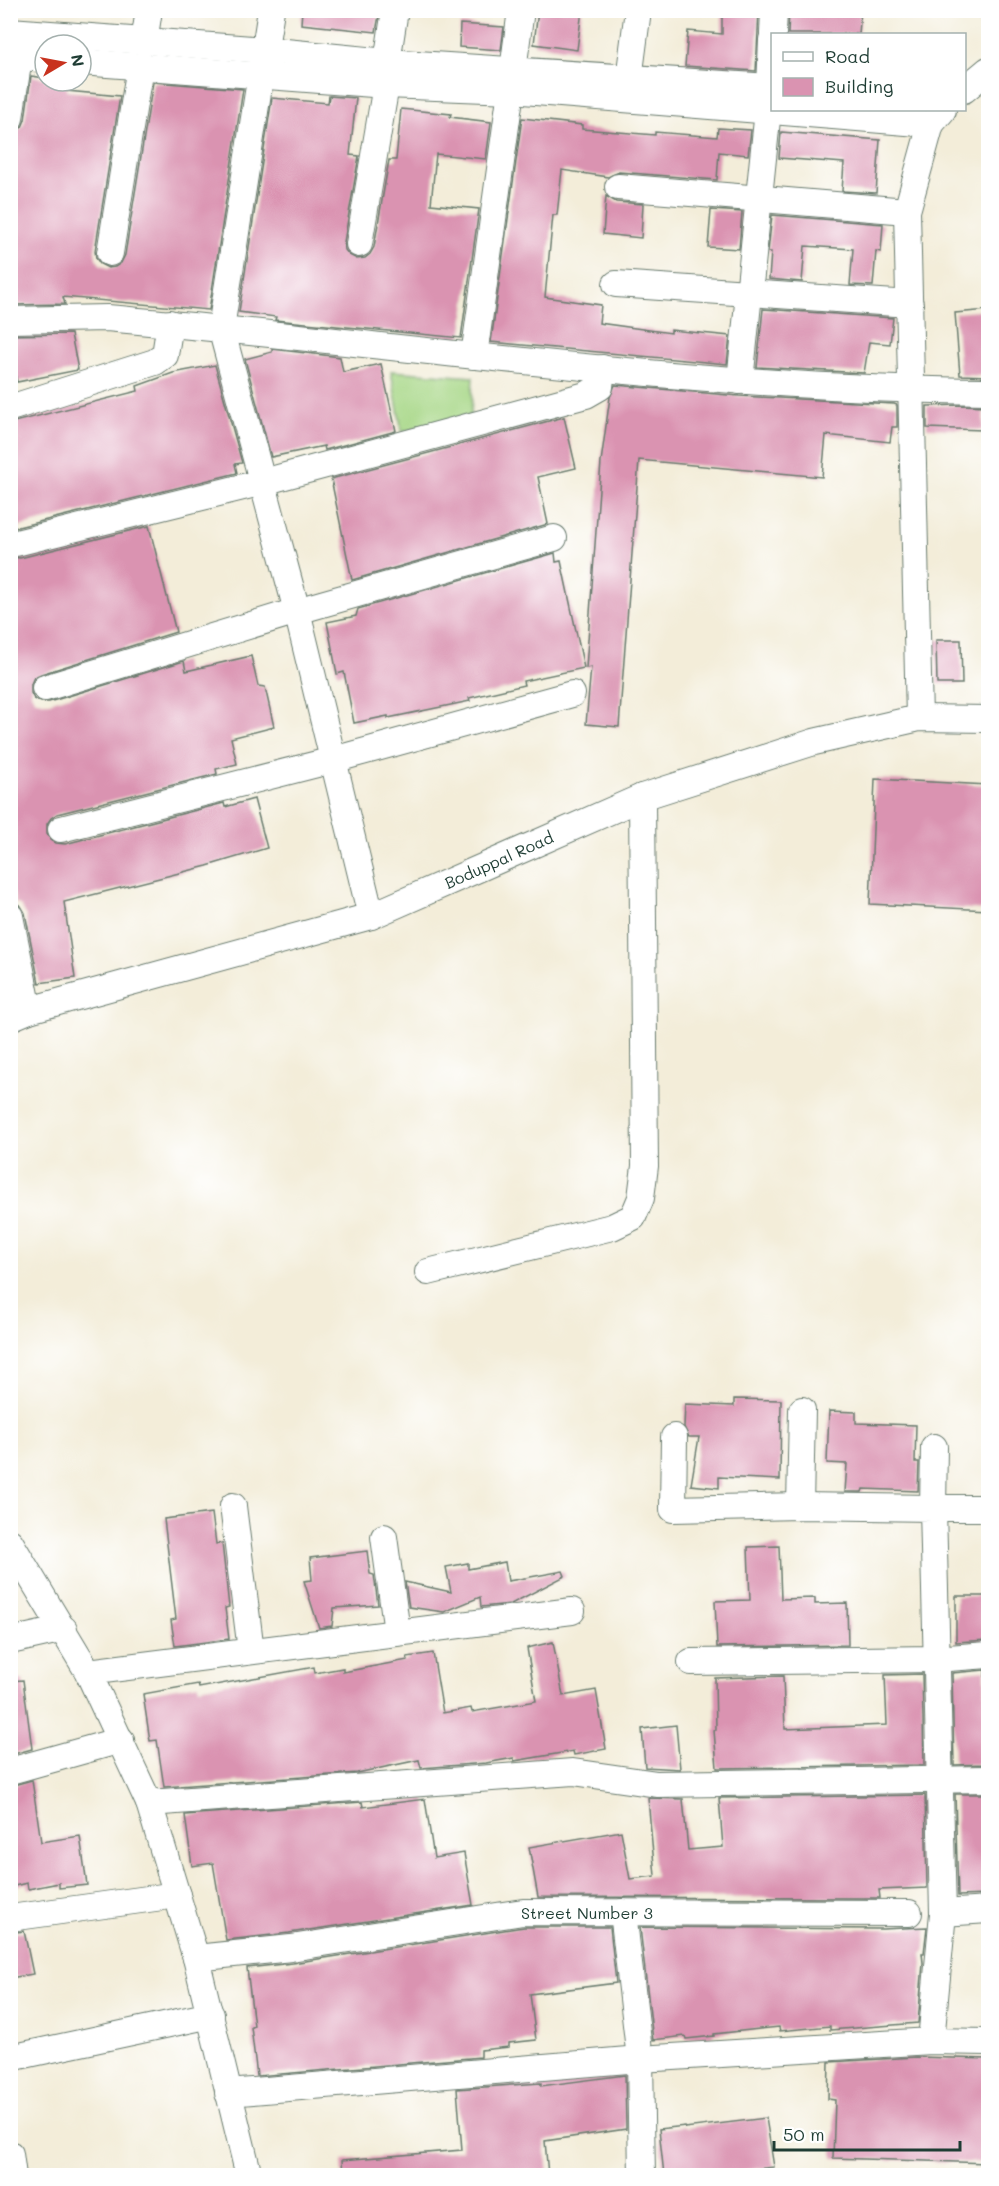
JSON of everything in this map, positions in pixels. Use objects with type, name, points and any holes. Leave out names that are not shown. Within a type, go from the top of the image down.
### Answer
[{"type":"street","points":[[110,253],[149,10]]},
{"type":"street","points":[[271,10],[221,328],[297,611],[371,916]]},
{"type":"street","points":[[359,244],[395,10]]},
{"type":"street","points":[[474,356],[521,10]]},
{"type":"street","points":[[629,79],[638,10]]},
{"type":"street","points":[[773,33],[774,10]]},
{"type":"street","points":[[19,25],[142,54],[263,62],[386,74],[770,95]]},
{"type":"street","points":[[93,60],[142,54]]},
{"type":"street","points":[[10,118],[15,57],[33,58]]},
{"type":"street","points":[[740,381],[771,68]]},
{"type":"street","points":[[966,88],[988,70]]},
{"type":"street","points":[[512,80],[629,79],[770,95]]},
{"type":"street","points":[[891,111],[937,117],[908,211],[920,718]]},
{"type":"street","points":[[618,187],[908,211]]},
{"type":"street","points":[[616,284],[910,303]]},
{"type":"street","points":[[10,320],[107,318],[740,381],[913,390],[988,391]]},
{"type":"street","points":[[10,408],[154,362],[165,355],[170,323]]},
{"type":"street","points":[[16,543],[262,482],[586,395],[600,387],[602,368]]},
{"type":"street","points":[[45,688],[297,611],[554,538]]},
{"type":"street","points":[[61,829],[333,760],[572,694]]},
{"type":"street","name":"Boduppal Road","points":[[20,1014],[371,916],[642,797],[814,742],[920,718],[988,719]]},
{"type":"street","points":[[428,1272],[612,1227],[633,1216],[641,1198],[645,1166],[642,797]]},
{"type":"street","points":[[10,916],[20,1014]]},
{"type":"street","points":[[800,1506],[802,1410]]},
{"type":"street","points":[[674,1437],[673,1509],[800,1506],[981,1508]]},
{"type":"street","points":[[931,2041],[943,1913],[935,1659],[934,1447]]},
{"type":"street","points":[[233,1506],[251,1651]]},
{"type":"street","points":[[384,1537],[397,1632]]},
{"type":"street","points":[[10,1542],[88,1672],[149,1803],[196,1958],[249,2175]]},
{"type":"street","points":[[88,1672],[572,1611]]},
{"type":"street","points":[[10,1641],[64,1629]]},
{"type":"street","points":[[691,1662],[935,1659],[988,1655]]},
{"type":"street","points":[[10,1771],[121,1740]]},
{"type":"street","points":[[149,1803],[573,1773],[657,1784],[988,1779]]},
{"type":"street","points":[[10,1918],[177,1895]]},
{"type":"street","points":[[943,1913],[988,1910]]},
{"type":"street","name":"Street Number 3","points":[[196,1958],[291,1948],[523,1912],[909,1912]]},
{"type":"street","points":[[623,1912],[640,2060],[642,2175]]},
{"type":"street","points":[[10,2058],[211,2015]]},
{"type":"street","points":[[228,2093],[640,2060],[931,2041],[988,2042]]},
{"type":"street","points":[[10,2154],[14,2175]]},
{"type":"green space","points":[[391,371],[473,377],[471,415],[402,432]]},
{"type":"building","points":[[302,10],[380,10],[376,32],[301,24]]},
{"type":"building","points":[[538,10],[582,10],[577,50],[534,44]]},
{"type":"building","points":[[722,10],[759,10],[756,71],[685,66],[688,31],[722,34]]},
{"type":"building","points":[[789,10],[861,10],[859,33],[788,33]]},
{"type":"building","points":[[460,24],[504,27],[501,50],[459,47]]},
{"type":"building","points":[[31,76],[33,76],[33,93],[88,93],[120,96],[95,251],[100,264],[108,268],[121,263],[125,255],[153,82],[243,89],[209,310],[63,297],[65,304],[10,305],[10,192],[16,132],[25,120]]},
{"type":"building","points":[[329,96],[356,98],[350,155],[359,156],[344,242],[345,250],[357,259],[365,258],[374,247],[389,160],[396,160],[401,109],[451,114],[450,117],[491,122],[486,159],[436,154],[431,204],[479,209],[461,338],[275,320],[276,317],[239,312],[272,98],[328,103]]},
{"type":"building","points":[[522,118],[582,125],[582,129],[655,135],[655,132],[717,137],[718,128],[751,130],[748,155],[719,152],[717,180],[619,172],[608,177],[562,170],[557,215],[553,215],[545,297],[601,305],[599,323],[671,333],[671,330],[730,336],[727,364],[491,342]]},
{"type":"building","points":[[781,132],[880,140],[876,193],[842,191],[844,163],[779,158]]},
{"type":"building","points":[[606,196],[616,202],[643,204],[641,238],[603,234]]},
{"type":"building","points":[[711,210],[742,212],[739,249],[708,247]]},
{"type":"building","points":[[772,215],[883,224],[881,252],[876,251],[873,286],[850,285],[853,249],[805,246],[802,282],[769,279],[771,252],[768,252]]},
{"type":"building","points":[[763,309],[893,318],[890,344],[869,342],[864,373],[757,367]]},
{"type":"building","points":[[988,310],[988,376],[960,375],[955,313]]},
{"type":"building","points":[[71,334],[78,370],[17,382],[10,350],[10,335]]},
{"type":"building","points":[[272,349],[340,357],[343,372],[381,364],[396,431],[325,450],[324,446],[271,457],[245,359],[272,352]]},
{"type":"building","points":[[215,365],[242,463],[235,464],[237,473],[10,529],[10,423],[138,391],[137,386],[173,373]]},
{"type":"building","points":[[615,385],[739,396],[897,405],[897,427],[892,427],[890,442],[826,435],[822,477],[639,460],[619,727],[586,724],[591,667],[586,668],[601,462],[610,397]]},
{"type":"building","points":[[927,406],[984,406],[983,430],[927,428]]},
{"type":"building","points":[[564,417],[576,468],[538,477],[548,524],[352,580],[331,479]]},
{"type":"building","points":[[149,526],[176,632],[34,677],[31,693],[34,699],[49,702],[184,661],[186,671],[251,656],[258,686],[265,687],[274,727],[231,738],[237,764],[216,769],[217,774],[57,814],[47,824],[47,833],[51,840],[65,844],[224,803],[225,807],[254,799],[267,848],[207,866],[64,902],[75,978],[39,983],[25,913],[21,906],[14,902],[10,872],[10,557],[20,558]]},
{"type":"building","points":[[555,553],[556,562],[561,561],[584,668],[523,681],[524,685],[469,698],[470,701],[354,723],[344,672],[337,674],[327,622],[356,616],[358,609]]},
{"type":"building","points":[[936,640],[961,640],[962,684],[937,684]]},
{"type":"building","points":[[875,779],[988,785],[988,910],[870,904]]},
{"type":"building","points":[[734,1399],[781,1400],[780,1480],[719,1477],[719,1488],[691,1485],[699,1437],[689,1437],[684,1427],[685,1404],[734,1406]]},
{"type":"building","points":[[829,1411],[856,1412],[856,1423],[916,1425],[915,1462],[919,1462],[918,1491],[863,1489],[862,1492],[845,1492],[847,1464],[827,1463]]},
{"type":"building","points":[[212,1513],[216,1544],[222,1543],[229,1607],[225,1608],[229,1639],[175,1646],[171,1620],[176,1619],[164,1519]]},
{"type":"building","points":[[779,1546],[781,1599],[815,1598],[815,1604],[847,1603],[848,1645],[717,1647],[715,1601],[750,1600],[748,1547]]},
{"type":"building","points":[[367,1551],[370,1574],[374,1575],[378,1605],[334,1608],[332,1626],[319,1628],[304,1581],[312,1580],[310,1558]]},
{"type":"building","points":[[505,1562],[508,1581],[563,1571],[565,1576],[511,1604],[481,1607],[480,1597],[444,1612],[409,1607],[405,1582],[451,1592],[446,1567],[468,1563],[468,1569]]},
{"type":"building","points":[[956,1596],[987,1596],[987,1640],[956,1642]]},
{"type":"building","points":[[553,1642],[563,1696],[596,1690],[606,1749],[574,1755],[573,1751],[514,1761],[514,1758],[486,1763],[421,1768],[419,1760],[357,1773],[164,1787],[157,1740],[150,1741],[143,1694],[198,1684],[199,1688],[314,1667],[315,1673],[343,1668],[343,1672],[433,1653],[443,1713],[471,1708],[472,1712],[536,1701],[527,1648]]},
{"type":"building","points":[[985,1670],[985,1764],[954,1765],[952,1673]]},
{"type":"building","points":[[922,1674],[924,1765],[717,1768],[714,1730],[716,1730],[715,1678],[783,1676],[785,1729],[887,1725],[885,1675]]},
{"type":"building","points":[[23,1680],[32,1749],[10,1755],[10,1681]]},
{"type":"building","points":[[676,1725],[680,1769],[645,1767],[642,1729]]},
{"type":"building","points":[[32,1780],[41,1842],[80,1836],[87,1885],[59,1888],[59,1883],[28,1889],[27,1883],[10,1887],[10,1786]]},
{"type":"building","points":[[955,1794],[985,1794],[985,1797],[988,1797],[988,1895],[958,1896]]},
{"type":"building","points":[[925,1795],[927,1888],[879,1890],[880,1898],[538,1897],[529,1847],[621,1831],[630,1879],[655,1876],[648,1798],[683,1799],[688,1850],[723,1847],[719,1798]]},
{"type":"building","points":[[425,1799],[434,1858],[464,1853],[473,1905],[289,1933],[226,1940],[213,1863],[192,1866],[185,1815],[362,1802],[363,1807]]},
{"type":"building","points":[[524,1927],[610,1927],[616,1983],[530,1994],[536,2040],[509,2043],[509,2047],[481,2050],[481,2057],[257,2076],[247,1968]]},
{"type":"building","points":[[640,1927],[882,1929],[927,1927],[924,1953],[922,1953],[918,2023],[830,2030],[830,2026],[780,2031],[779,2027],[686,2039],[685,2036],[653,2040]]},
{"type":"building","points":[[24,1931],[33,1974],[10,1978],[10,1933]]},
{"type":"building","points":[[917,2057],[988,2059],[988,2163],[833,2158],[835,2100],[828,2099],[829,2062]]},
{"type":"building","points":[[625,2075],[626,2129],[545,2141],[548,2175],[343,2175],[342,2160],[462,2150],[457,2089],[541,2083],[541,2086]]},
{"type":"building","points":[[766,2118],[774,2167],[707,2175],[664,2175],[659,2129]]}]
